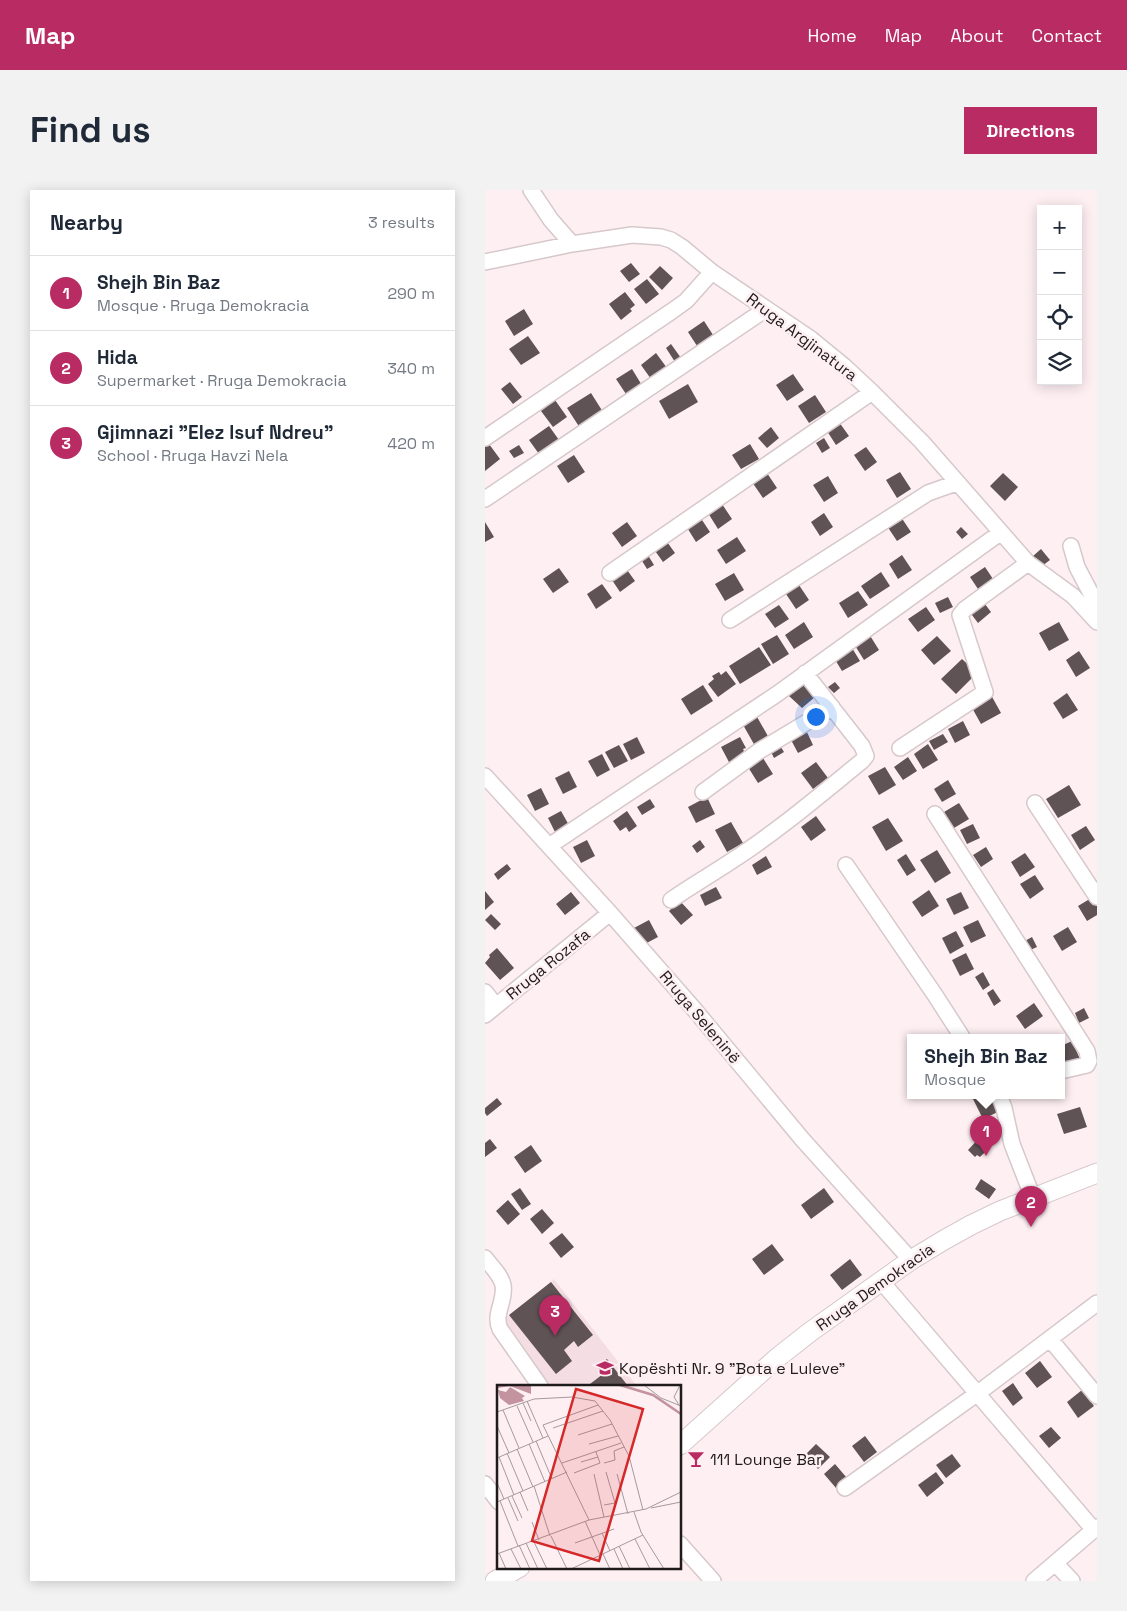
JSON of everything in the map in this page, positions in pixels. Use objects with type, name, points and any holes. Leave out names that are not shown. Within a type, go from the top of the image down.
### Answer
[{"type":"main road","name":"Rruga Demokracia","points":[[681,1444],[777,1358],[911,1260],[971,1225],[1097,1173]]},
{"type":"main road","points":[[497,1581],[518,1568]]},
{"type":"street","points":[[531,190],[551,220],[572,244]]},
{"type":"street","name":"Rruga Argjinatura","points":[[485,262],[572,244],[632,235],[661,237],[682,247],[712,272],[811,339],[844,366],[922,442],[1028,563],[1073,596],[1097,622]]},
{"type":"street","points":[[485,438],[686,301],[712,272]]},
{"type":"street","points":[[485,499],[766,309]]},
{"type":"street","points":[[610,573],[872,392]]},
{"type":"street","points":[[730,620],[929,493],[956,483]]},
{"type":"street","points":[[549,846],[805,673],[1000,533]]},
{"type":"street","points":[[1071,546],[1077,567],[1097,604]]},
{"type":"street","points":[[899,748],[985,692],[960,615],[965,609],[1028,563]]},
{"type":"street","points":[[671,900],[734,860],[809,804],[866,756],[862,746],[805,673]]},
{"type":"street","points":[[703,792],[759,752],[832,707]]},
{"type":"street","name":"Rruga Seleninë","points":[[485,776],[611,913],[802,1139],[911,1260]]},
{"type":"street","points":[[1035,803],[1097,897]]},
{"type":"street","points":[[935,814],[1087,1051],[1089,1061],[1087,1065],[1065,1070]]},
{"type":"street","points":[[846,865],[960,1034]]},
{"type":"street","name":"Rruga Rozafa","points":[[491,1011],[611,913]]},
{"type":"street","points":[[485,992],[491,1011]]},
{"type":"street","points":[[1003,1099],[1012,1144],[1033,1198]]},
{"type":"street","points":[[485,1258],[503,1285],[497,1323],[538,1385]]},
{"type":"street","points":[[881,1281],[1095,1528],[1034,1581]]},
{"type":"street","points":[[845,1488],[978,1393],[1097,1303]]},
{"type":"street","points":[[1050,1339],[1097,1396]]},
{"type":"street","points":[[485,1484],[497,1499]]},
{"type":"street","points":[[681,1545],[713,1581]]},
{"type":"street","points":[[1055,1563],[1072,1581]]},
{"type":"shaded area","points":[[554,1279],[636,1385],[547,1385],[502,1321]]},
{"type":"building","points":[[631,263],[640,274],[629,282],[620,271]]},
{"type":"building","points":[[660,266],[673,278],[662,290],[649,277]]},
{"type":"building","points":[[647,279],[659,294],[646,304],[634,289]]},
{"type":"building","points":[[625,292],[635,305],[630,309],[632,311],[621,320],[609,304]]},
{"type":"building","points":[[524,309],[533,324],[514,336],[505,321]]},
{"type":"building","points":[[704,321],[715,338],[699,349],[688,332]]},
{"type":"building","points":[[528,336],[540,353],[521,365],[509,349]]},
{"type":"building","points":[[671,344],[681,358],[675,362],[666,348]]},
{"type":"building","points":[[656,353],[667,368],[651,379],[641,365]]},
{"type":"building","points":[[632,369],[643,387],[628,397],[616,379]]},
{"type":"building","points":[[793,374],[804,390],[787,401],[776,385]]},
{"type":"building","points":[[510,382],[522,397],[513,404],[501,389]]},
{"type":"building","points":[[688,384],[698,402],[669,419],[659,401]]},
{"type":"building","points":[[591,393],[603,412],[580,428],[567,408]]},
{"type":"building","points":[[815,395],[826,412],[809,423],[798,406]]},
{"type":"building","points":[[555,400],[567,417],[553,427],[541,411]]},
{"type":"building","points":[[839,422],[849,436],[836,445],[827,431]]},
{"type":"building","points":[[549,426],[559,440],[539,454],[529,440]]},
{"type":"building","points":[[771,427],[779,438],[767,448],[758,438]]},
{"type":"building","points":[[824,438],[830,448],[822,453],[816,443]]},
{"type":"building","points":[[489,444],[500,459],[485,471],[485,447]]},
{"type":"building","points":[[750,444],[759,459],[741,469],[732,455]]},
{"type":"building","points":[[519,445],[524,453],[514,458],[509,451]]},
{"type":"building","points":[[866,447],[877,462],[865,471],[854,455]]},
{"type":"building","points":[[574,455],[585,472],[568,483],[557,466]]},
{"type":"building","points":[[900,472],[911,489],[897,498],[886,480]]},
{"type":"building","points":[[767,473],[777,488],[763,498],[752,482]]},
{"type":"building","points":[[1003,473],[1018,487],[1005,501],[990,486]]},
{"type":"building","points":[[828,476],[838,493],[824,502],[813,485]]},
{"type":"building","points":[[722,504],[732,519],[718,529],[708,513]]},
{"type":"building","points":[[824,513],[833,527],[820,536],[811,522]]},
{"type":"building","points":[[700,517],[710,532],[696,542],[686,526]]},
{"type":"building","points":[[901,517],[911,532],[897,541],[887,526]]},
{"type":"building","points":[[485,522],[494,537],[485,542]]},
{"type":"building","points":[[627,522],[637,536],[622,547],[612,533]]},
{"type":"building","points":[[961,527],[968,534],[962,539],[956,532]]},
{"type":"building","points":[[737,537],[746,551],[726,564],[717,550]]},
{"type":"building","points":[[665,539],[675,553],[663,562],[653,548]]},
{"type":"building","points":[[1041,549],[1050,560],[1042,566],[1033,556]]},
{"type":"building","points":[[646,552],[654,565],[647,569],[639,556]]},
{"type":"building","points":[[902,555],[912,570],[898,579],[889,564]]},
{"type":"building","points":[[625,567],[635,581],[620,592],[610,577]]},
{"type":"building","points":[[985,567],[993,579],[978,589],[970,577]]},
{"type":"building","points":[[559,568],[569,582],[553,593],[543,579]]},
{"type":"building","points":[[881,572],[890,586],[870,599],[861,586]]},
{"type":"building","points":[[734,573],[744,590],[725,601],[715,584]]},
{"type":"building","points":[[602,584],[612,598],[596,609],[587,594]]},
{"type":"building","points":[[799,585],[809,600],[796,609],[786,594]]},
{"type":"building","points":[[858,591],[868,605],[848,618],[839,603]]},
{"type":"building","points":[[948,597],[953,607],[940,613],[935,603]]},
{"type":"building","points":[[982,600],[991,612],[978,623],[969,611]]},
{"type":"building","points":[[779,605],[789,619],[775,628],[765,614]]},
{"type":"building","points":[[926,607],[935,620],[918,632],[908,619]]},
{"type":"building","points":[[804,622],[813,637],[794,649],[785,635]]},
{"type":"building","points":[[1059,622],[1069,640],[1049,651],[1039,633]]},
{"type":"building","points":[[869,634],[879,650],[864,660],[854,644]]},
{"type":"building","points":[[777,635],[789,654],[773,664],[761,644]]},
{"type":"building","points":[[937,636],[951,651],[934,665],[921,650]]},
{"type":"building","points":[[759,647],[771,665],[740,684],[729,666]]},
{"type":"building","points":[[852,648],[860,661],[842,671],[834,658]]},
{"type":"building","points":[[1079,651],[1090,668],[1076,677],[1066,660]]},
{"type":"building","points":[[962,659],[977,673],[956,694],[941,679]]},
{"type":"building","points":[[726,671],[736,684],[718,697],[708,684],[714,679],[712,676],[719,672],[721,675]]},
{"type":"building","points":[[835,682],[840,688],[834,693],[828,687]]},
{"type":"building","points":[[803,684],[815,697],[802,708],[789,696]]},
{"type":"building","points":[[703,685],[713,701],[691,715],[681,699]]},
{"type":"building","points":[[1067,693],[1078,710],[1063,719],[1053,703]]},
{"type":"building","points":[[991,695],[1001,713],[981,724],[971,706]]},
{"type":"building","points":[[756,715],[769,738],[755,746],[742,723]]},
{"type":"building","points":[[963,721],[970,735],[955,743],[948,729]]},
{"type":"building","points":[[806,730],[813,745],[798,753],[790,738]]},
{"type":"building","points":[[943,734],[948,742],[934,750],[929,741]]},
{"type":"building","points":[[637,737],[645,753],[631,760],[623,744]]},
{"type":"building","points":[[740,737],[746,748],[743,749],[746,755],[730,764],[721,747]]},
{"type":"building","points":[[779,744],[784,752],[774,758],[770,750]]},
{"type":"building","points":[[928,744],[938,760],[923,769],[914,754]]},
{"type":"building","points":[[619,745],[628,761],[614,768],[605,752]]},
{"type":"building","points":[[602,754],[610,770],[597,777],[588,761]]},
{"type":"building","points":[[908,757],[917,771],[903,780],[894,767]]},
{"type":"building","points":[[763,758],[773,774],[758,783],[748,767]]},
{"type":"building","points":[[816,762],[828,778],[813,789],[801,773]]},
{"type":"building","points":[[885,767],[896,785],[879,795],[868,776]]},
{"type":"building","points":[[569,771],[577,787],[563,794],[555,778]]},
{"type":"building","points":[[948,780],[956,794],[942,802],[934,789]]},
{"type":"building","points":[[1069,785],[1081,805],[1058,818],[1046,799]]},
{"type":"building","points":[[541,788],[549,804],[535,811],[527,795]]},
{"type":"building","points":[[707,797],[715,814],[696,823],[688,807]]},
{"type":"building","points":[[650,799],[655,807],[642,815],[637,807]]},
{"type":"building","points":[[959,803],[969,819],[954,828],[944,812]]},
{"type":"building","points":[[561,811],[570,827],[556,834],[548,818]]},
{"type":"building","points":[[627,811],[637,826],[629,832],[626,827],[620,831],[613,821]]},
{"type":"building","points":[[816,816],[826,830],[811,841],[801,827]]},
{"type":"building","points":[[888,818],[903,841],[886,851],[872,827]]},
{"type":"building","points":[[731,822],[743,843],[727,852],[715,830]]},
{"type":"building","points":[[973,824],[980,838],[967,844],[960,830]]},
{"type":"building","points":[[1086,826],[1095,840],[1080,850],[1071,835]]},
{"type":"building","points":[[587,840],[595,856],[581,863],[573,847]]},
{"type":"building","points":[[700,840],[705,847],[697,853],[692,846]]},
{"type":"building","points":[[986,847],[993,859],[981,867],[973,855]]},
{"type":"building","points":[[937,850],[951,873],[935,883],[920,860]]},
{"type":"building","points":[[1025,853],[1035,867],[1020,877],[1011,862]]},
{"type":"building","points":[[906,854],[916,870],[907,876],[897,860]]},
{"type":"building","points":[[766,856],[772,867],[757,875],[752,865]]},
{"type":"building","points":[[507,864],[511,869],[498,880],[494,874]]},
{"type":"building","points":[[1035,875],[1044,889],[1030,899],[1020,884]]},
{"type":"building","points":[[716,887],[722,898],[705,906],[700,895]]},
{"type":"building","points":[[929,890],[939,906],[922,917],[912,902]]},
{"type":"building","points":[[485,891],[494,902],[485,910]]},
{"type":"building","points":[[571,892],[580,903],[565,915],[556,904]]},
{"type":"building","points":[[961,892],[969,908],[954,915],[946,899]]},
{"type":"building","points":[[1093,897],[1097,904],[1097,915],[1087,921],[1078,906]]},
{"type":"building","points":[[680,901],[693,915],[681,925],[669,911]]},
{"type":"building","points":[[491,914],[501,924],[495,930],[485,920]]},
{"type":"building","points":[[649,920],[658,937],[643,945],[634,928]]},
{"type":"building","points":[[978,920],[986,936],[971,943],[963,927]]},
{"type":"building","points":[[1068,927],[1077,942],[1062,951],[1053,936]]},
{"type":"building","points":[[956,931],[964,946],[950,954],[942,938]]},
{"type":"building","points":[[1032,937],[1037,947],[1028,951],[1023,942]]},
{"type":"building","points":[[497,948],[514,968],[500,980],[485,963],[490,957],[489,955]]},
{"type":"building","points":[[966,953],[974,969],[960,976],[952,960]]},
{"type":"building","points":[[983,972],[990,985],[983,990],[975,977]]},
{"type":"building","points":[[993,989],[1001,1001],[994,1006],[987,993]]},
{"type":"building","points":[[1034,1003],[1043,1016],[1025,1029],[1016,1016]]},
{"type":"building","points":[[1084,1008],[1089,1018],[1079,1023],[1075,1013]]},
{"type":"building","points":[[1072,1041],[1080,1059],[1065,1064],[1065,1044]]},
{"type":"building","points":[[497,1098],[502,1104],[487,1116],[485,1108]]},
{"type":"building","points":[[973,1099],[994,1099],[1000,1111],[983,1119]]},
{"type":"building","points":[[1080,1107],[1087,1127],[1064,1134],[1057,1114]]},
{"type":"building","points":[[983,1134],[993,1144],[980,1157],[977,1155],[975,1157],[968,1150]]},
{"type":"building","points":[[490,1139],[497,1148],[485,1157],[485,1143]]},
{"type":"building","points":[[531,1145],[542,1161],[525,1173],[514,1157]]},
{"type":"building","points":[[981,1179],[996,1189],[989,1199],[975,1189]]},
{"type":"building","points":[[520,1188],[531,1204],[522,1210],[511,1194]]},
{"type":"building","points":[[824,1188],[834,1202],[811,1219],[801,1205]]},
{"type":"building","points":[[508,1200],[520,1214],[508,1225],[496,1211]]},
{"type":"building","points":[[542,1209],[554,1223],[542,1234],[530,1219]]},
{"type":"building","points":[[562,1233],[574,1247],[561,1258],[549,1243]]},
{"type":"building","points":[[772,1244],[784,1260],[764,1275],[752,1259]]},
{"type":"building","points":[[850,1259],[862,1275],[842,1290],[830,1275]]},
{"type":"building","points":[[551,1282],[593,1335],[578,1347],[574,1341],[564,1350],[572,1361],[556,1374],[509,1315]]},
{"type":"building","points":[[607,1359],[627,1385],[590,1385],[603,1374],[597,1366]]},
{"type":"building","points":[[1040,1361],[1052,1377],[1037,1388],[1025,1373]]},
{"type":"building","points":[[1013,1383],[1023,1398],[1013,1406],[1002,1391]]},
{"type":"building","points":[[1082,1390],[1094,1406],[1078,1418],[1067,1402]]},
{"type":"building","points":[[1051,1427],[1061,1438],[1049,1448],[1039,1436]]},
{"type":"building","points":[[865,1436],[877,1452],[864,1462],[852,1446]]},
{"type":"building","points":[[816,1444],[830,1457],[818,1469],[805,1455]]},
{"type":"building","points":[[952,1454],[961,1466],[946,1478],[936,1465]]},
{"type":"building","points":[[835,1464],[847,1478],[836,1488],[824,1474]]},
{"type":"building","points":[[936,1472],[944,1483],[927,1497],[918,1485]]},
{"type":"place","name":"Shejh Bin Baz","points":[[986,1156]]},
{"type":"place","name":"Hida","points":[[1031,1227]]},
{"type":"place","name":"Gjimnazi \"Elez Isuf Ndreu\"","points":[[555,1336]]},
{"type":"place","name":"Kopështi Nr. 9 \"Bota e Luleve\"","points":[[605,1368]]},
{"type":"place","name":"111 Lounge Bar","points":[[696,1459]]}]
